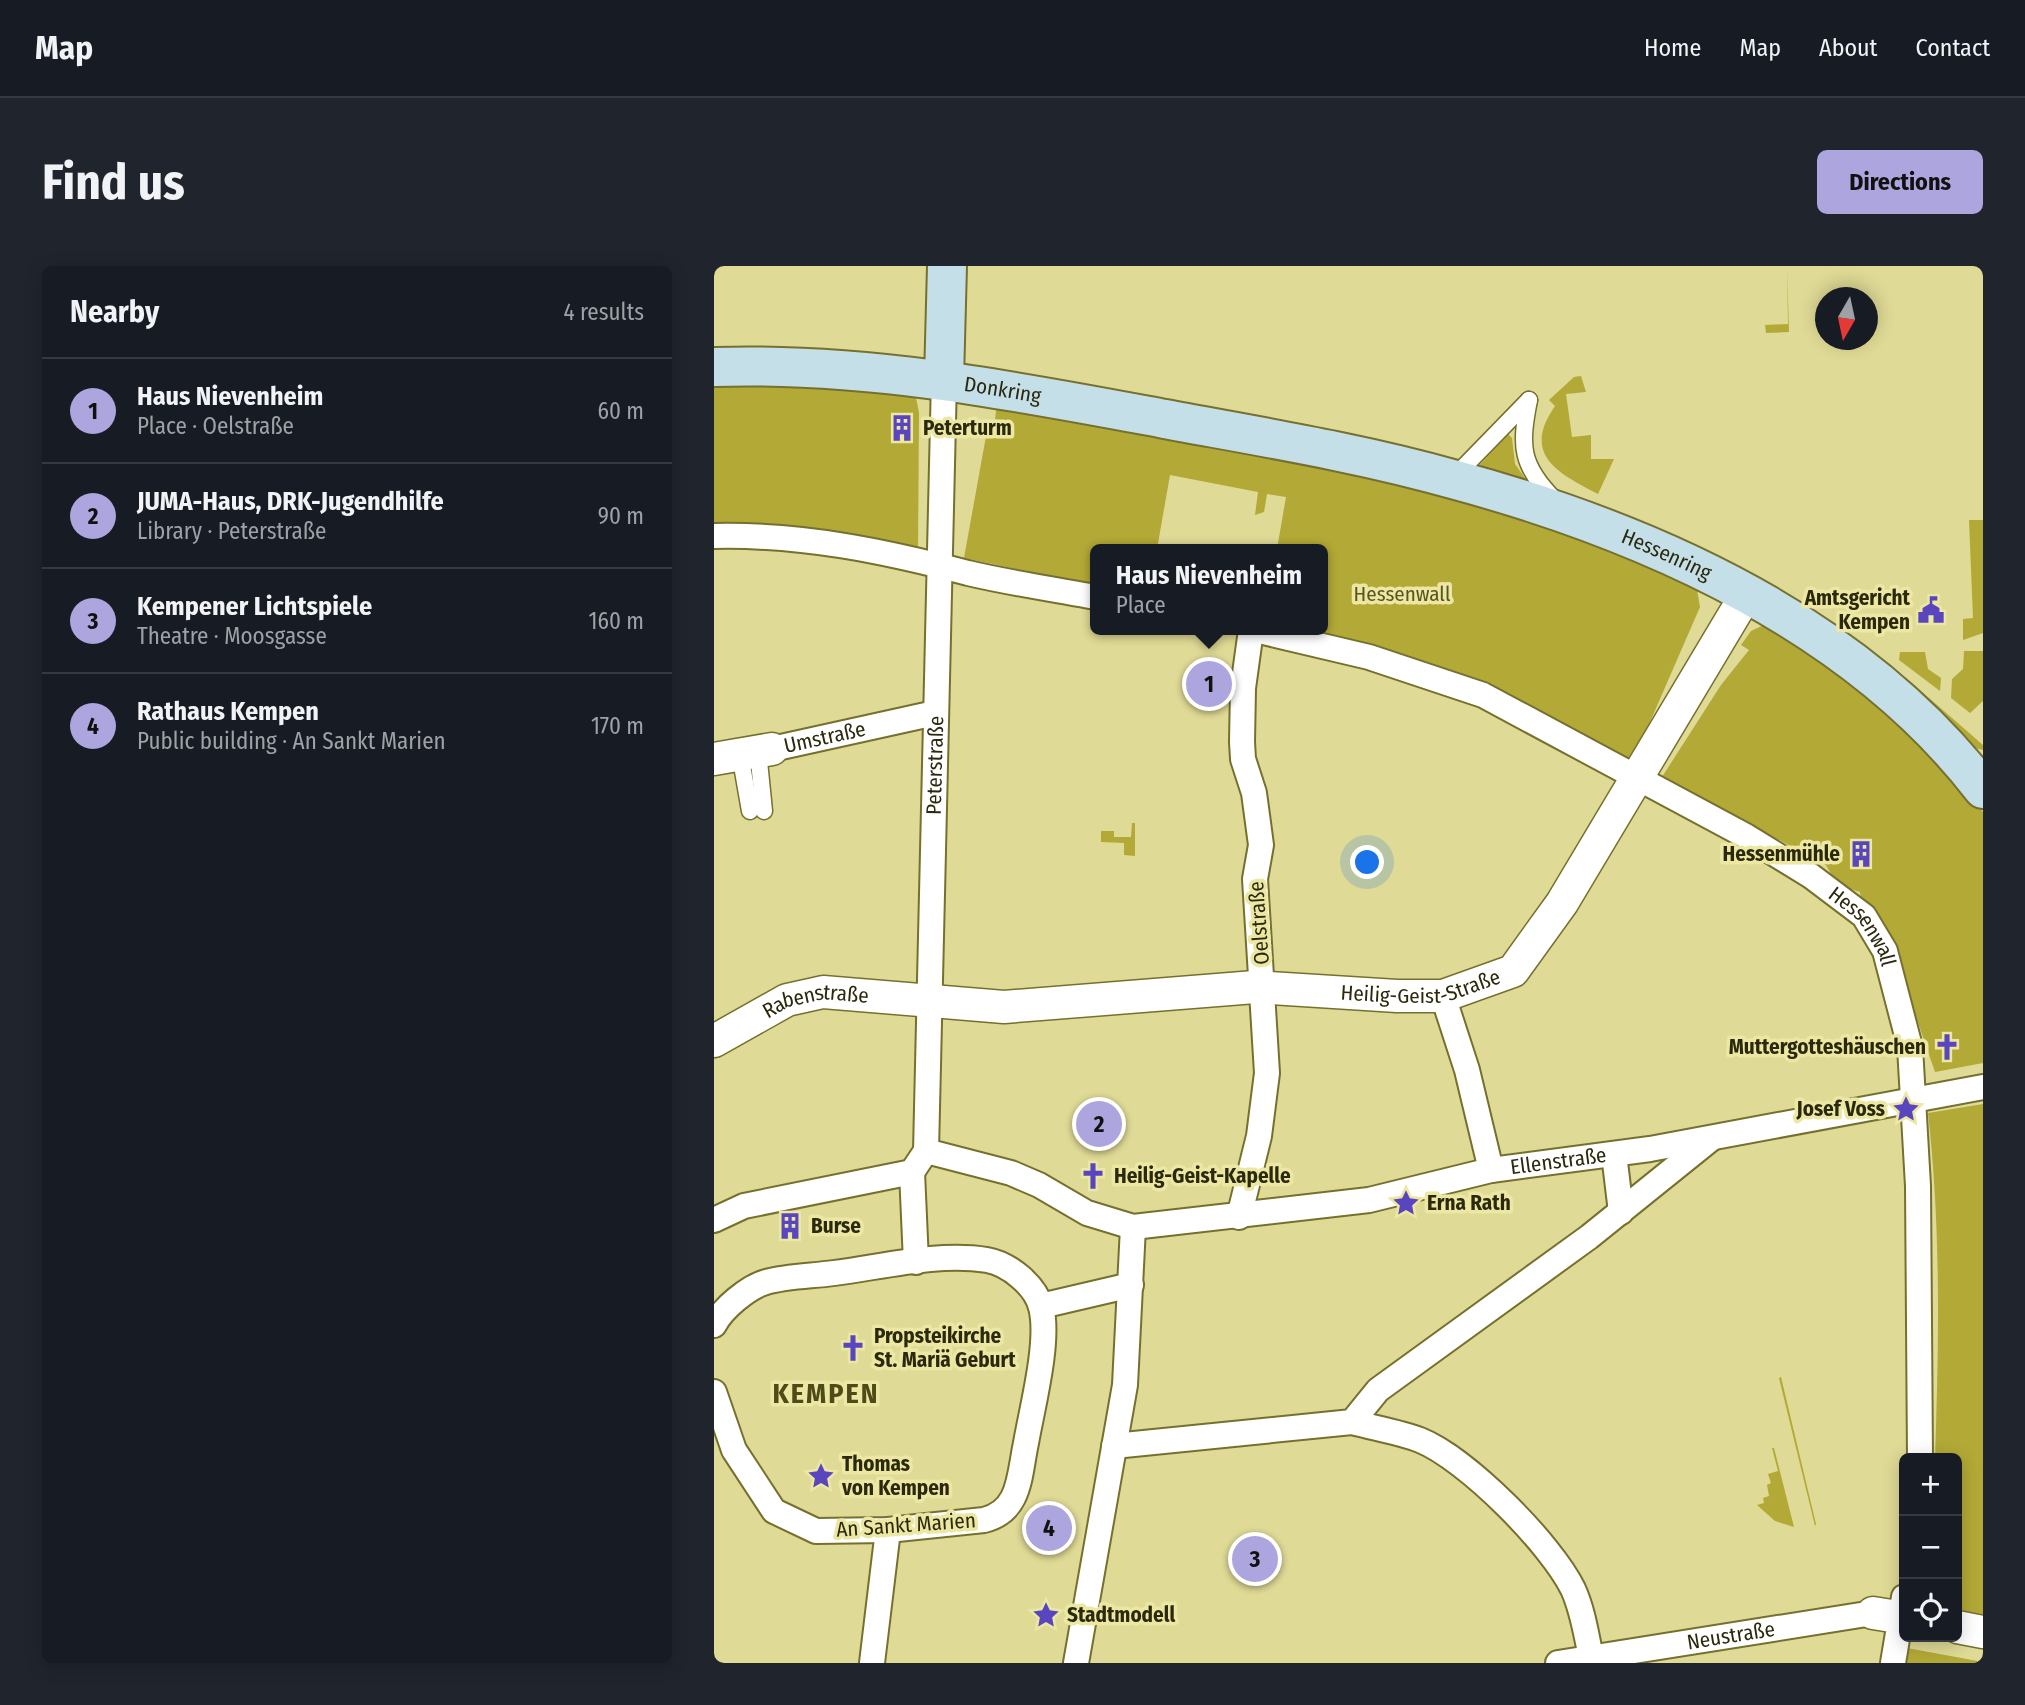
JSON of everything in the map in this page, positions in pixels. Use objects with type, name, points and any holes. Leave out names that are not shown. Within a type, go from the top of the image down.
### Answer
[{"type":"main road","points":[[944,379],[947,266]]},
{"type":"main road","name":"Donkring","points":[[714,367],[838,369],[944,379],[1288,442]]},
{"type":"main road","name":"Hessenring","points":[[1288,442],[1452,478],[1571,516],[1675,559],[1746,595],[1864,669],[1928,726],[1982,784]]},
{"type":"street","name":"Peterstraße","points":[[926,1151],[927,1003],[944,379]]},
{"type":"street","points":[[714,536],[810,539],[1090,596]]},
{"type":"street","name":"Heilig-Geist-Straße","points":[[927,1003],[1004,1007],[1213,988],[1264,987],[1397,996],[1443,996],[1513,971],[1562,903],[1746,595]]},
{"type":"street","name":"Oelstraße","points":[[1239,1217],[1265,1104],[1264,987],[1255,879],[1261,845],[1254,793],[1243,759],[1243,688],[1252,635]]},
{"type":"street","name":"Hessenwall","points":[[1274,635],[1369,657],[1472,691],[1744,835],[1811,876],[1864,916],[1885,951],[1910,1047],[1918,1186],[1920,1453]]},
{"type":"street","name":"Umstraße","points":[[746,753],[935,713]]},
{"type":"street","name":"Rabenstraße","points":[[714,1041],[787,1000],[803,995],[845,993],[927,1003]]},
{"type":"street","points":[[1443,996],[1467,1070],[1491,1170]]},
{"type":"street","name":"Ellenstraße","points":[[1133,1227],[1239,1217],[1369,1200],[1491,1170],[1614,1154],[1983,1087]]},
{"type":"street","points":[[1352,1422],[1378,1390],[1620,1212],[1715,1135]]},
{"type":"street","points":[[916,1262],[912,1171],[926,1151],[1011,1173],[1039,1185],[1087,1213],[1133,1227],[1126,1373],[1076,1663]]},
{"type":"street","points":[[1614,1154],[1620,1212]]},
{"type":"street","points":[[714,1220],[744,1206],[912,1171]]},
{"type":"street","points":[[714,1325],[720,1312],[763,1279],[916,1262],[988,1260],[1009,1268],[1027,1284],[1041,1306],[1131,1285]]},
{"type":"street","name":"An Sankt Marien","points":[[714,1392],[733,1450],[774,1511],[816,1531],[888,1530],[1000,1517],[1009,1507],[1017,1487],[1040,1370],[1041,1306]]},
{"type":"street","points":[[1114,1446],[1352,1422],[1421,1440],[1458,1465],[1531,1531],[1556,1560],[1582,1613],[1591,1657]]},
{"type":"street","points":[[873,1663],[888,1530]]},
{"type":"street","points":[[1893,1663],[1896,1611]]},
{"type":"street","name":"Neustraße","points":[[1558,1663],[1896,1611]]},
{"type":"street","points":[[1962,1629],[1983,1632]]},
{"type":"lane","points":[[1452,478],[1529,400],[1522,437],[1525,462],[1542,487],[1571,516]]},
{"type":"lane","points":[[746,753],[757,811]]},
{"type":"green space","points":[[1787,266],[1789,332],[1766,333],[1765,325],[1788,324]]},
{"type":"green space","points":[[1581,376],[1586,392],[1566,394],[1572,437],[1591,435],[1591,459],[1614,459],[1598,494],[1558,470],[1543,450],[1545,423],[1555,406],[1549,400],[1574,377]]},
{"type":"green space","points":[[714,382],[915,392],[919,413],[918,551],[714,527]]},
{"type":"green space","points":[[997,402],[1378,475],[1611,546],[1697,589],[1700,607],[1633,761],[1488,684],[1323,635],[1328,635],[1328,544],[1278,544],[1286,497],[1267,494],[1264,512],[1255,515],[1258,492],[1170,475],[1158,544],[1090,544],[1090,584],[964,558],[988,425],[995,420]]},
{"type":"green space","points":[[1508,434],[1512,438],[1515,464],[1530,485],[1476,469]]},
{"type":"green space","points":[[1969,520],[1983,520],[1983,633],[1963,640],[1963,619],[1973,618]]},
{"type":"green space","points":[[1764,625],[1826,659],[1950,768],[1983,812],[1983,1063],[1935,1072],[1892,947],[1875,908],[1861,900],[1860,892],[1839,883],[1826,865],[1662,777],[1721,685],[1749,650],[1741,645],[1751,631]]},
{"type":"green space","points":[[1964,651],[1983,651],[1983,701],[1970,713],[1951,698],[1952,679],[1963,669]]},
{"type":"green space","points":[[1900,652],[1925,652],[1928,669],[1941,678],[1940,691],[1899,660]]},
{"type":"green space","points":[[1906,678],[1983,745],[1983,750],[1970,747],[1901,683]]},
{"type":"green space","points":[[1132,823],[1135,823],[1135,856],[1124,855],[1124,843],[1101,842],[1101,831],[1114,831],[1114,837],[1131,837]]},
{"type":"green space","points":[[1983,1104],[1983,1616],[1962,1615],[1962,1453],[1935,1453],[1938,1286],[1928,1113]]},
{"type":"green space","points":[[1781,1377],[1816,1524],[1815,1526],[1779,1378]]},
{"type":"green space","points":[[1772,1448],[1794,1527],[1775,1521],[1757,1505],[1764,1503],[1763,1498],[1769,1496],[1767,1485],[1771,1483],[1768,1474],[1778,1471]]},
{"type":"green space","points":[[1907,1648],[1983,1662],[1983,1663],[1904,1663]]},
{"type":"place","name":"Peterturm","points":[[902,428]]},
{"type":"place","name":"Amtsgericht Kempen","points":[[1931,610]]},
{"type":"place","name":"Haus Nievenheim","points":[[1209,684]]},
{"type":"place","name":"Hessenmühle","points":[[1861,854]]},
{"type":"place","name":"Muttergotteshäuschen","points":[[1947,1047]]},
{"type":"place","name":"Josef Voss","points":[[1906,1109]]},
{"type":"place","name":"JUMA-Haus, DRK-Jugendhilfe","points":[[1099,1124]]},
{"type":"place","name":"Heilig-Geist-Kapelle","points":[[1093,1176]]},
{"type":"place","name":"Erna Rath","points":[[1406,1203]]},
{"type":"place","name":"Burse","points":[[790,1226]]},
{"type":"place","name":"Propsteikirche St. Mariä Geburt","points":[[853,1348]]},
{"type":"place","name":"Thomas von Kempen","points":[[821,1476]]},
{"type":"place","name":"Rathaus Kempen","points":[[1049,1528]]},
{"type":"place","name":"Kempener Lichtspiele","points":[[1255,1559]]},
{"type":"place","name":"Stadtmodell","points":[[1046,1615]]},
{"type":"district","name":"KEMPEN","points":[[826,1393]]}]
